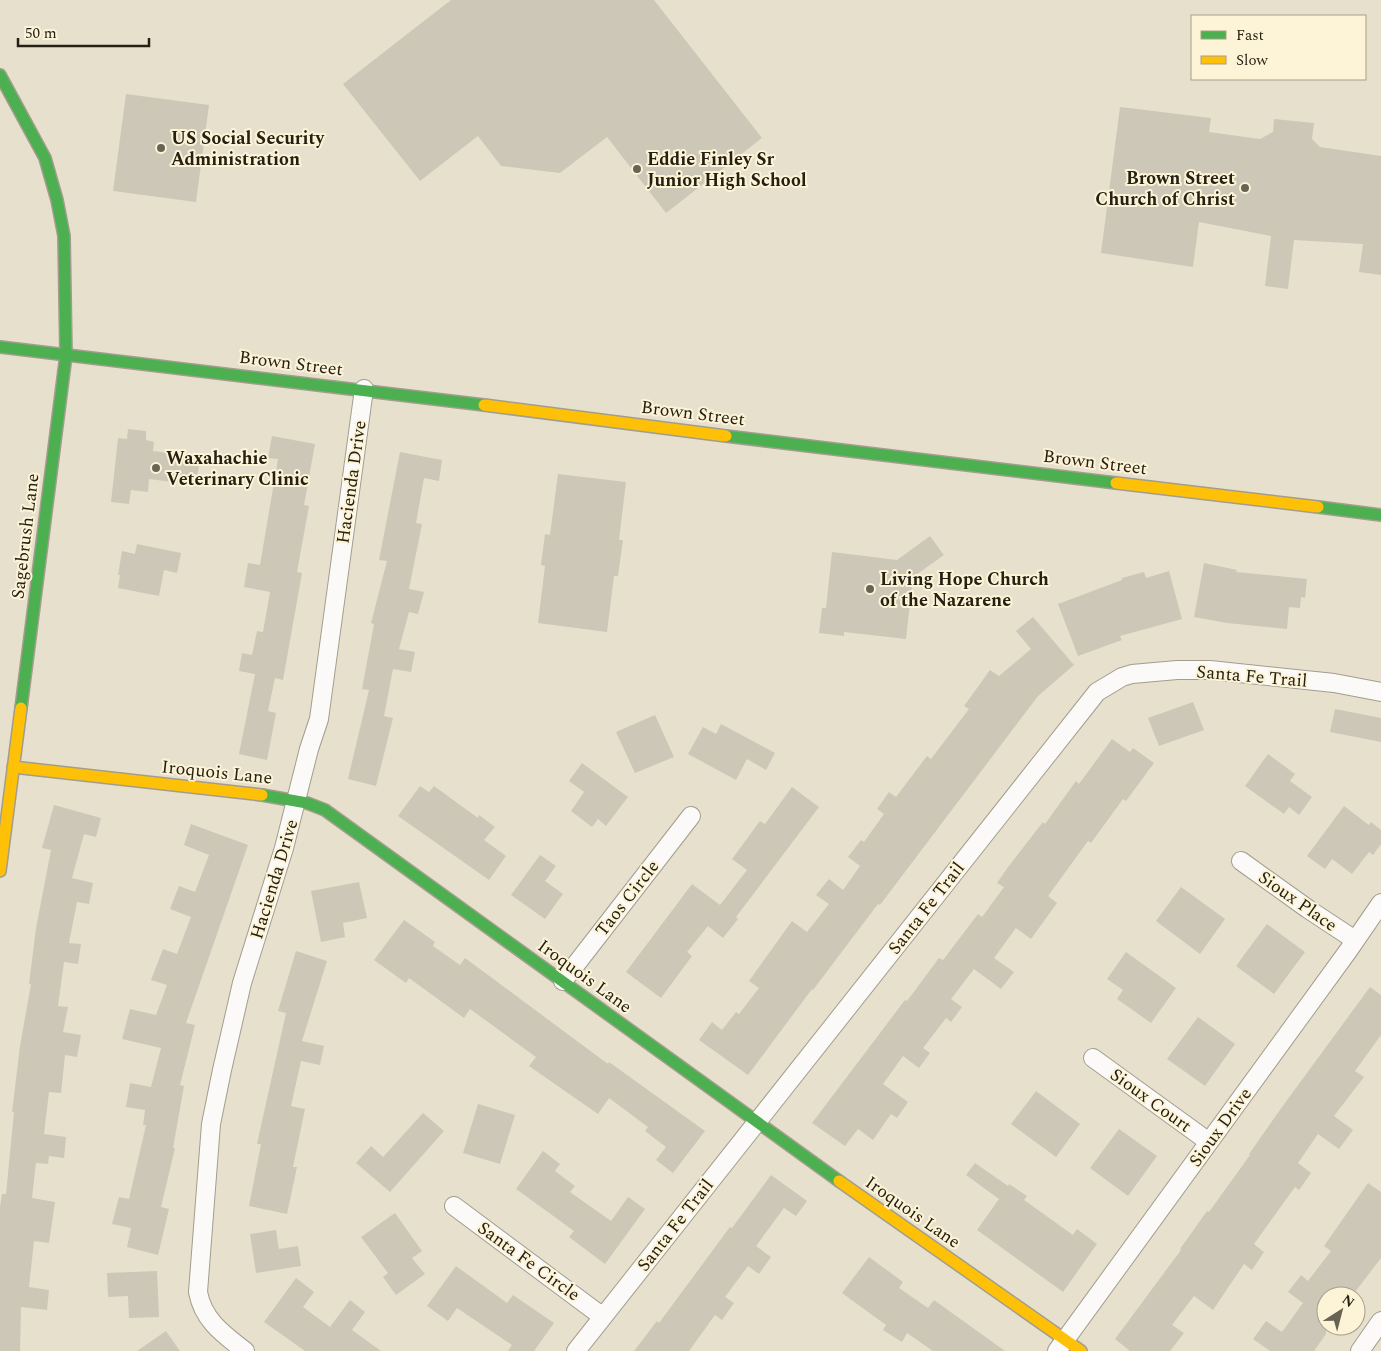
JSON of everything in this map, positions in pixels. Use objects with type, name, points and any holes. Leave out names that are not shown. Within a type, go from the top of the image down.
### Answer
[{"type":"street","name":"Sagebrush Lane","points":[[0,75],[45,158],[57,200],[64,236],[66,354],[0,871]]},
{"type":"street","name":"Brown Street","points":[[0,347],[364,388],[813,446],[1381,515]]},
{"type":"street","name":"Hacienda Drive","points":[[245,1351],[209,1321],[200,1303],[198,1292],[211,1124],[242,983],[284,848],[309,749],[319,719],[364,388]]},
{"type":"street","name":"Santa Fe Trail","points":[[576,1351],[1098,692],[1122,677],[1132,674],[1177,670],[1210,670],[1334,683],[1381,692]]},
{"type":"street","name":"Iroquois Lane","points":[[13,767],[275,796],[307,802],[325,810],[563,981],[1061,1345],[1082,1351]]},
{"type":"street","name":"Taos Circle","points":[[563,981],[691,816]]},
{"type":"street","name":"Sioux Place","points":[[1241,861],[1355,940]]},
{"type":"street","name":"Sioux Drive","points":[[1061,1345],[1381,903]]},
{"type":"street","name":"Sioux Court","points":[[1093,1058],[1209,1142]]},
{"type":"street","name":"Santa Fe Circle","points":[[454,1206],[603,1317]]},
{"type":"street","points":[[1360,1351],[1381,1322]]},
{"type":"building","points":[[451,0],[654,0],[762,138],[666,213],[607,137],[560,173],[501,166],[478,136],[420,181],[343,84]]},
{"type":"building","name":"US Social Security Administration","points":[[126,94],[209,105],[196,202],[113,191]]},
{"type":"building","name":"Brown Street Church of Christ","points":[[1120,107],[1211,118],[1209,132],[1260,139],[1273,132],[1274,119],[1314,123],[1312,139],[1320,147],[1381,156],[1381,275],[1359,272],[1363,244],[1294,240],[1288,289],[1265,286],[1271,236],[1199,222],[1193,267],[1101,253]]},
{"type":"building","name":"Waxahachie Veterinary Clinic","points":[[128,429],[146,431],[146,440],[154,442],[153,451],[200,457],[196,485],[149,479],[148,492],[131,490],[129,504],[111,502],[118,438],[127,439]]},
{"type":"building","points":[[272,436],[315,444],[304,505],[309,506],[297,572],[302,573],[283,680],[275,678],[268,711],[276,713],[267,760],[239,754],[255,674],[239,671],[242,653],[252,655],[257,631],[263,632],[270,592],[244,587],[248,563],[260,565],[278,459],[268,458]]},
{"type":"building","points":[[400,452],[442,460],[439,481],[424,478],[416,523],[422,524],[409,589],[424,592],[418,614],[409,612],[399,649],[415,652],[411,672],[393,669],[384,716],[393,718],[376,786],[348,779],[369,690],[362,689],[374,624],[371,623],[387,561],[379,560]]},
{"type":"building","points":[[558,474],[626,482],[619,540],[623,540],[618,576],[614,576],[607,632],[538,623],[545,566],[541,565],[545,534],[550,535]]},
{"type":"building","name":"Living Hope Church of the Nazarene","points":[[930,536],[944,555],[913,577],[906,639],[844,632],[844,636],[819,633],[822,608],[826,608],[832,552],[897,560]]},
{"type":"building","points":[[137,544],[181,553],[177,573],[164,570],[159,596],[118,588],[122,551],[135,554]]},
{"type":"building","points":[[1204,563],[1237,570],[1236,572],[1307,579],[1305,598],[1301,597],[1300,608],[1289,607],[1287,629],[1227,623],[1194,617]]},
{"type":"building","points":[[1169,571],[1182,619],[1120,636],[1122,640],[1078,656],[1058,604],[1122,580],[1122,578],[1144,572],[1146,578]]},
{"type":"building","points":[[1033,617],[1074,665],[1038,696],[880,905],[878,904],[812,989],[748,1075],[699,1040],[712,1022],[722,1030],[736,1012],[739,1014],[759,988],[749,981],[792,921],[807,932],[829,904],[816,895],[829,879],[843,890],[860,866],[848,857],[861,840],[864,842],[884,814],[877,809],[889,792],[896,797],[927,756],[931,759],[969,709],[964,706],[990,670],[999,676],[1031,649],[1016,631]]},
{"type":"building","points":[[1193,702],[1204,730],[1159,746],[1148,718]]},
{"type":"building","points":[[1335,709],[1381,718],[1381,742],[1330,732]]},
{"type":"building","points":[[655,715],[674,757],[635,773],[616,732]]},
{"type":"building","points":[[721,724],[775,753],[766,770],[747,759],[736,780],[688,754],[703,727],[716,734]]},
{"type":"building","points":[[1112,739],[1130,752],[1133,748],[1154,763],[1126,801],[1123,799],[1091,843],[1088,841],[1048,896],[1057,903],[1031,939],[1016,928],[994,958],[1014,972],[1001,989],[974,969],[951,999],[962,1007],[951,1022],[946,1018],[923,1048],[930,1053],[919,1068],[903,1056],[883,1084],[908,1102],[897,1118],[891,1114],[873,1140],[858,1129],[845,1146],[812,1123],[939,958],[943,960],[978,914],[982,917],[1004,887],[997,883],[1008,867],[1043,822],[1045,824],[1076,781],[1079,784]]},
{"type":"building","points":[[1268,754],[1295,774],[1290,781],[1312,797],[1299,815],[1289,807],[1284,814],[1245,786]]},
{"type":"building","points":[[582,763],[628,797],[606,826],[598,819],[592,827],[571,811],[584,792],[569,781]]},
{"type":"building","points":[[420,786],[429,792],[434,786],[478,818],[479,815],[495,827],[484,840],[506,856],[489,880],[398,816]]},
{"type":"building","points":[[792,787],[819,807],[736,917],[738,919],[723,938],[708,926],[687,952],[692,956],[661,998],[626,972],[692,884],[720,905],[747,870],[732,859],[760,821],[765,824]]},
{"type":"building","points":[[54,805],[101,818],[96,837],[84,834],[72,878],[93,883],[89,904],[77,902],[69,943],[81,944],[78,964],[64,962],[58,1006],[68,1007],[63,1032],[81,1035],[77,1057],[65,1055],[61,1093],[49,1092],[44,1134],[66,1137],[64,1158],[49,1156],[48,1164],[36,1163],[32,1198],[55,1202],[49,1243],[34,1241],[29,1287],[49,1290],[47,1310],[21,1307],[20,1351],[0,1351],[0,1207],[2,1194],[6,1194],[14,1112],[12,1112],[20,1046],[31,984],[29,984],[36,928],[51,850],[42,848]]},
{"type":"building","points":[[1344,806],[1369,825],[1371,822],[1381,830],[1381,844],[1373,855],[1369,852],[1352,874],[1332,859],[1325,869],[1307,856]]},
{"type":"building","points":[[191,824],[248,845],[186,1023],[195,1025],[180,1085],[184,1086],[173,1148],[175,1148],[161,1207],[169,1209],[158,1255],[127,1247],[131,1228],[112,1224],[119,1197],[129,1199],[146,1125],[143,1125],[145,1110],[126,1107],[130,1083],[151,1087],[161,1048],[122,1039],[130,1009],[156,1015],[167,985],[151,980],[163,949],[177,954],[191,917],[170,909],[179,886],[195,892],[209,855],[184,845]]},
{"type":"building","points":[[540,855],[556,866],[545,881],[563,894],[545,919],[511,895]]},
{"type":"building","points":[[359,882],[367,918],[343,923],[345,937],[321,942],[311,891]]},
{"type":"building","points":[[1181,887],[1225,919],[1200,954],[1156,921]]},
{"type":"building","points":[[404,920],[435,942],[433,946],[460,965],[465,958],[608,1064],[609,1062],[705,1131],[673,1173],[656,1160],[666,1147],[645,1131],[648,1127],[609,1098],[598,1114],[529,1066],[536,1057],[470,1009],[464,1018],[409,978],[406,983],[374,960]]},
{"type":"building","points":[[1267,924],[1305,952],[1274,994],[1236,966]]},
{"type":"building","points":[[296,951],[327,961],[302,1041],[324,1046],[320,1065],[301,1061],[291,1106],[305,1109],[293,1167],[297,1167],[287,1214],[249,1206],[261,1144],[257,1144],[286,1013],[278,1011]]},
{"type":"building","points":[[1126,952],[1176,988],[1151,1023],[1117,999],[1123,990],[1107,979]]},
{"type":"building","points":[[1370,987],[1381,995],[1381,1035],[1355,1071],[1364,1077],[1334,1116],[1353,1130],[1339,1149],[1318,1134],[1298,1163],[1311,1173],[1299,1190],[1295,1187],[1254,1244],[1264,1252],[1252,1270],[1244,1264],[1213,1310],[1194,1296],[1172,1325],[1184,1333],[1170,1351],[1130,1351],[1115,1339],[1181,1250],[1207,1211],[1209,1212],[1282,1107]]},
{"type":"building","points":[[1198,1017],[1235,1044],[1205,1086],[1167,1059]]},
{"type":"building","points":[[1036,1091],[1080,1124],[1056,1157],[1011,1124]]},
{"type":"building","points":[[478,1104],[515,1115],[500,1164],[463,1153]]},
{"type":"building","points":[[423,1113],[444,1131],[390,1192],[356,1163],[371,1146],[383,1157]]},
{"type":"building","points":[[1119,1129],[1157,1156],[1128,1196],[1090,1168]]},
{"type":"building","points":[[543,1151],[560,1164],[555,1171],[575,1186],[570,1192],[611,1221],[628,1197],[645,1209],[605,1264],[569,1237],[574,1231],[516,1189]]},
{"type":"building","points":[[975,1163],[1008,1186],[1009,1184],[1027,1196],[1024,1200],[1073,1235],[1077,1229],[1097,1244],[1063,1292],[977,1230],[999,1199],[966,1175]]},
{"type":"building","points":[[771,1175],[807,1201],[796,1216],[784,1208],[756,1246],[771,1257],[759,1274],[748,1266],[725,1297],[734,1303],[722,1320],[715,1315],[689,1351],[634,1351],[657,1321],[659,1323]]},
{"type":"building","points":[[1368,1183],[1381,1192],[1381,1258],[1360,1286],[1316,1286],[1316,1336],[1325,1336],[1314,1351],[1270,1351],[1253,1339],[1266,1321],[1282,1332],[1303,1303],[1288,1292],[1301,1275],[1308,1281],[1331,1251],[1324,1246]]},
{"type":"building","points":[[395,1213],[422,1251],[412,1258],[425,1274],[396,1295],[383,1277],[388,1273],[361,1237]]},
{"type":"building","points":[[276,1230],[279,1249],[298,1246],[301,1266],[256,1273],[250,1234]]},
{"type":"building","points":[[869,1257],[903,1282],[899,1288],[928,1308],[934,1300],[1005,1351],[933,1351],[907,1333],[902,1342],[883,1330],[886,1325],[842,1293]]},
{"type":"building","points":[[456,1266],[507,1303],[513,1295],[554,1323],[534,1351],[508,1351],[512,1345],[457,1308],[448,1321],[427,1306]]},
{"type":"building","points":[[157,1271],[159,1317],[129,1318],[128,1296],[108,1297],[107,1273]]},
{"type":"building","points":[[296,1278],[314,1292],[303,1307],[330,1327],[350,1300],[365,1312],[352,1330],[381,1351],[305,1351],[264,1322]]},
{"type":"building","points":[[166,1331],[180,1351],[137,1351]]},
{"type":"traffic: fast","points":[[0,75],[45,158],[57,200],[64,236],[66,355],[21,708]]},
{"type":"traffic: fast","points":[[0,347],[484,405]]},
{"type":"traffic: fast","points":[[726,436],[1116,483]]},
{"type":"traffic: fast","points":[[1318,507],[1381,515]]},
{"type":"traffic: fast","points":[[262,795],[307,803],[325,810],[839,1181]]},
{"type":"traffic: slow","points":[[484,405],[726,436]]},
{"type":"traffic: slow","points":[[1116,483],[1318,507]]},
{"type":"traffic: slow","points":[[0,871],[21,708]]},
{"type":"traffic: slow","points":[[13,767],[262,795]]},
{"type":"traffic: slow","points":[[839,1181],[1081,1351]]},
{"type":"place","name":"US Social Security Administration","points":[[161,148]]},
{"type":"place","name":"Eddie Finley Sr Junior High School","points":[[637,169]]},
{"type":"place","name":"Brown Street Church of Christ","points":[[1245,188]]},
{"type":"place","name":"Waxahachie Veterinary Clinic","points":[[156,468]]},
{"type":"place","name":"Living Hope Church of the Nazarene","points":[[870,589]]}]
